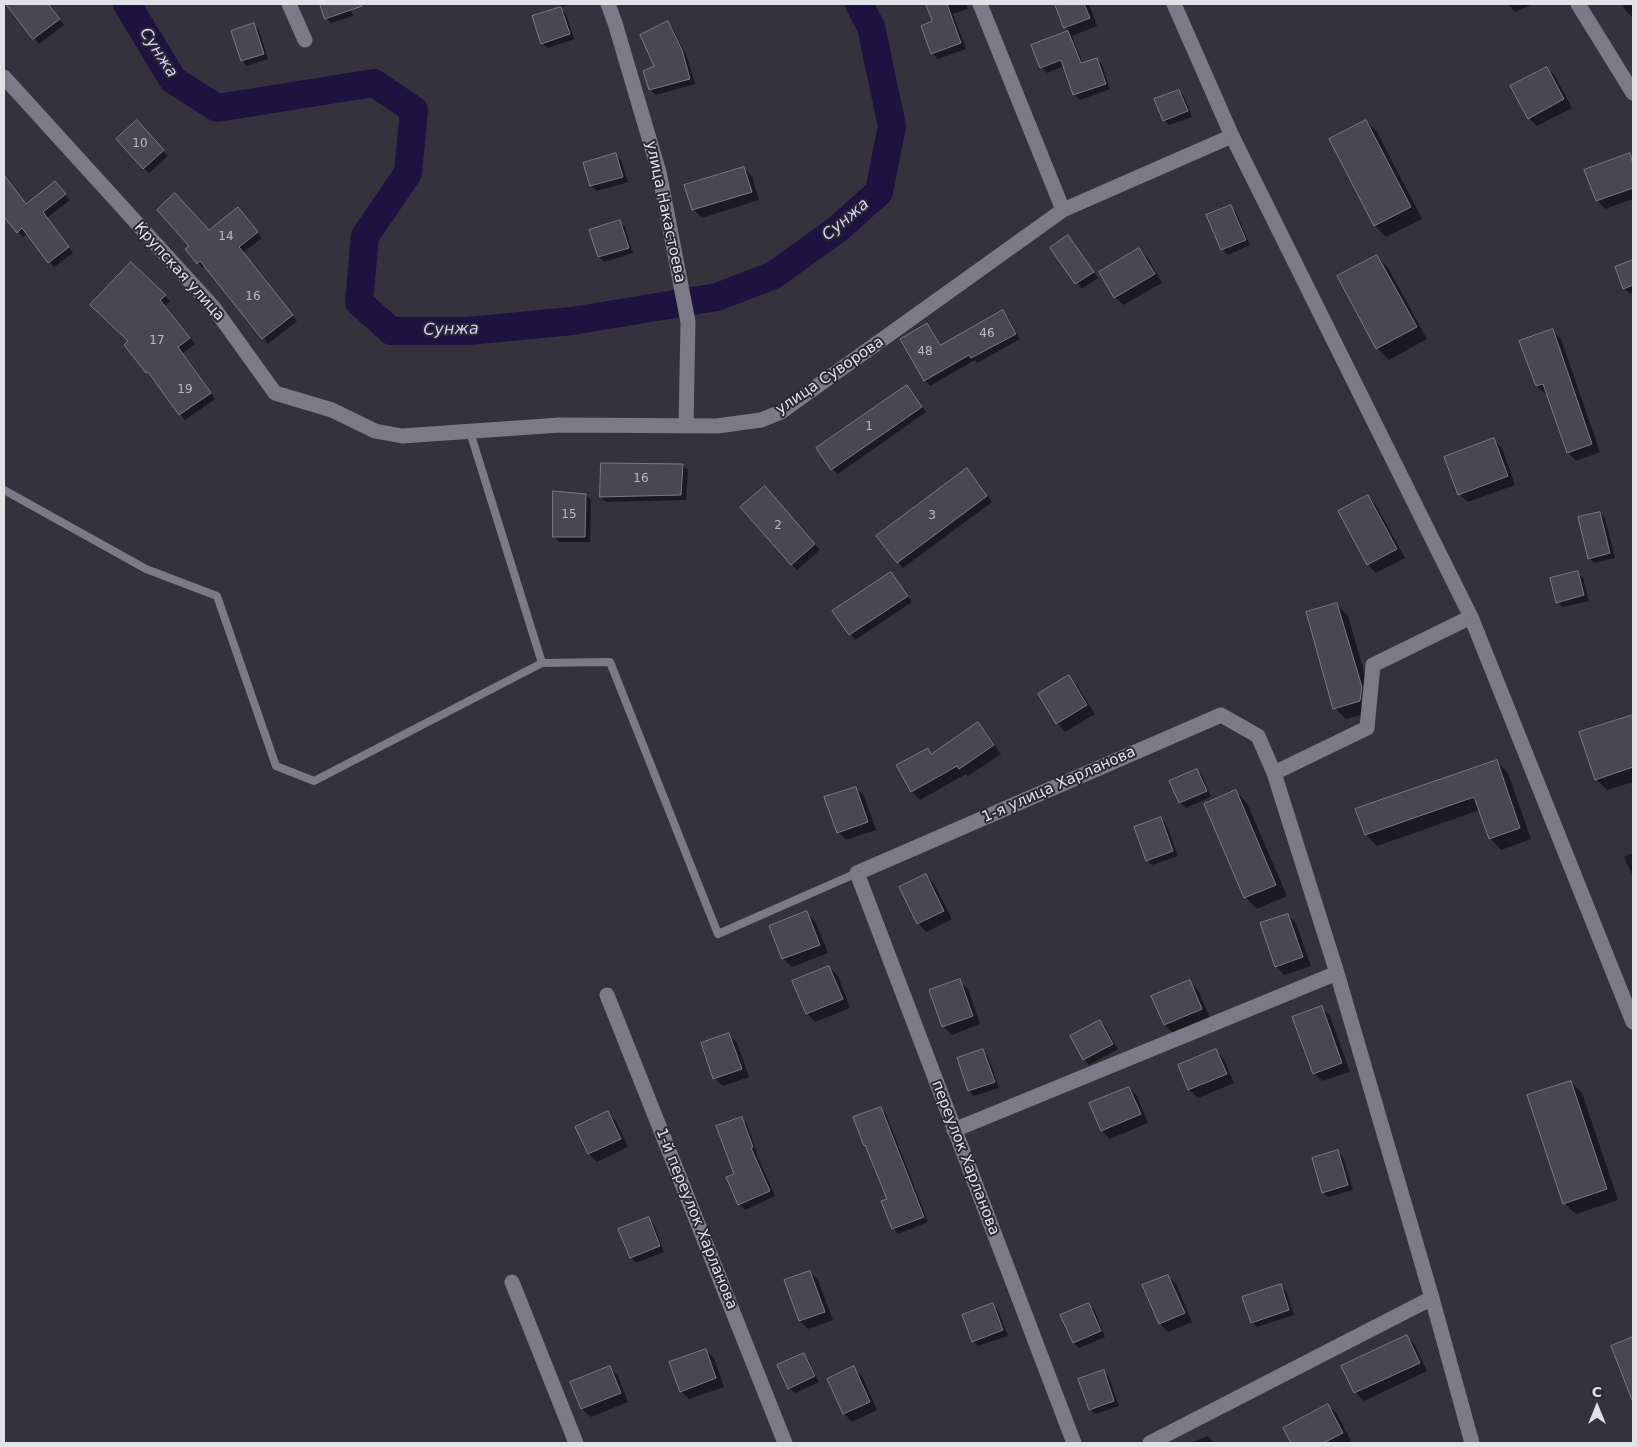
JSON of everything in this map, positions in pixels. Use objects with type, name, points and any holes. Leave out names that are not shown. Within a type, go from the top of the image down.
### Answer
[{"type":"street","points":[[289,4],[305,40]]},
{"type":"street","name":"улица Накастоева","points":[[608,4],[659,172],[688,322],[686,425]]},
{"type":"street","points":[[980,4],[1063,210]]},
{"type":"street","points":[[1174,4],[1232,136],[1471,617],[1633,1022]]},
{"type":"street","points":[[1578,4],[1633,94]]},
{"type":"street","name":"Крупская улица","points":[[4,78],[214,308],[275,393],[332,410],[375,431]]},
{"type":"street","name":"улица Суворова","points":[[375,431],[402,436],[560,425],[717,426],[761,420],[781,412],[1063,210],[1232,136]]},
{"type":"street","points":[[1471,617],[1374,665],[1367,728],[1274,773],[1337,974],[1432,1298],[1472,1443]]},
{"type":"street","name":"1-я улица Харланова","points":[[857,873],[1221,714],[1258,736],[1274,773]]},
{"type":"street","name":"переулок Харланова","points":[[857,873],[1074,1443]]},
{"type":"street","points":[[954,1130],[1337,974]]},
{"type":"street","name":"1-й переулок Харланова","points":[[607,995],[785,1443]]},
{"type":"street","points":[[512,1282],[576,1443]]},
{"type":"street","points":[[1150,1443],[1432,1298]]},
{"type":"lane","points":[[470,432],[542,663]]},
{"type":"lane","points":[[4,490],[146,570],[217,596],[276,766],[314,781],[542,663],[610,662],[718,934],[857,873]]},
{"type":"building","points":[[6,4],[48,4],[60,19],[33,39]]},
{"type":"building","points":[[320,4],[362,4],[362,6],[325,19]]},
{"type":"building","points":[[926,4],[947,4],[961,43],[931,54],[921,26],[932,21]]},
{"type":"building","points":[[1055,4],[1084,4],[1090,18],[1064,28]]},
{"type":"building","points":[[561,7],[570,34],[541,44],[532,16]]},
{"type":"building","points":[[668,21],[682,50],[690,79],[649,90],[643,71],[654,66],[640,35]]},
{"type":"building","points":[[254,23],[264,54],[241,61],[231,31]]},
{"type":"building","points":[[1068,31],[1081,63],[1097,58],[1106,84],[1073,95],[1061,60],[1040,68],[1031,45]]},
{"type":"building","points":[[1547,67],[1564,99],[1528,119],[1510,86]]},
{"type":"building","points":[[1179,90],[1188,111],[1163,121],[1154,99]]},
{"type":"building","points":[[137,120],[164,150],[143,169],[116,139]]},
{"type":"building","points":[[1366,120],[1411,207],[1374,226],[1329,139]]},
{"type":"building","points":[[616,153],[623,177],[590,186],[583,163]]},
{"type":"building","points":[[1630,153],[1633,164],[1633,188],[1596,201],[1584,170]]},
{"type":"building","points":[[744,167],[752,192],[692,210],[684,185]]},
{"type":"building","points":[[4,175],[26,204],[55,181],[66,194],[43,212],[69,247],[48,263],[22,228],[17,233],[4,217]]},
{"type":"building","points":[[175,193],[209,230],[238,207],[258,232],[239,247],[293,315],[262,339],[200,261],[197,264],[185,249],[189,246],[157,210]]},
{"type":"building","points":[[1231,205],[1246,240],[1221,250],[1206,215]]},
{"type":"building","points":[[620,220],[629,248],[598,257],[589,230]]},
{"type":"building","points":[[1068,235],[1094,272],[1075,284],[1050,248]]},
{"type":"building","points":[[1139,248],[1155,274],[1114,298],[1099,272]]},
{"type":"building","points":[[1377,255],[1417,327],[1376,349],[1337,276]]},
{"type":"building","points":[[1633,260],[1633,285],[1623,289],[1615,267]]},
{"type":"building","points":[[131,262],[166,295],[160,300],[190,338],[178,347],[211,393],[179,415],[148,372],[146,373],[124,345],[128,341],[90,305]]},
{"type":"building","points":[[1003,310],[1016,334],[971,358],[969,355],[924,381],[900,339],[927,323],[940,345]]},
{"type":"building","points":[[1553,329],[1592,444],[1567,453],[1543,384],[1536,386],[1519,341]]},
{"type":"building","points":[[907,385],[922,407],[831,470],[816,448]]},
{"type":"building","points":[[1494,438],[1508,476],[1458,495],[1444,457]]},
{"type":"building","points":[[601,463],[683,464],[681,495],[600,497]]},
{"type":"building","points":[[967,468],[987,496],[897,563],[876,536]]},
{"type":"building","points":[[765,486],[815,544],[791,565],[740,507]]},
{"type":"building","points":[[553,491],[586,494],[585,537],[553,537]]},
{"type":"building","points":[[1368,495],[1397,549],[1367,565],[1338,511]]},
{"type":"building","points":[[1600,512],[1610,553],[1588,559],[1578,517]]},
{"type":"building","points":[[1578,571],[1584,595],[1556,603],[1550,578]]},
{"type":"building","points":[[891,572],[908,596],[849,635],[832,611]]},
{"type":"building","points":[[1337,603],[1362,687],[1360,701],[1333,709],[1306,612]]},
{"type":"building","points":[[1069,675],[1087,705],[1056,724],[1038,694]]},
{"type":"building","points":[[1633,715],[1633,767],[1595,780],[1579,732]]},
{"type":"building","points":[[978,722],[994,745],[959,769],[957,766],[911,792],[896,765],[928,748],[931,754]]},
{"type":"building","points":[[1497,760],[1520,828],[1489,839],[1474,797],[1365,835],[1355,809]]},
{"type":"building","points":[[1197,769],[1207,791],[1179,803],[1169,781]]},
{"type":"building","points":[[856,787],[868,822],[837,833],[824,797]]},
{"type":"building","points":[[1236,790],[1276,885],[1244,898],[1204,804]]},
{"type":"building","points":[[1161,817],[1173,851],[1146,861],[1134,827]]},
{"type":"building","points":[[926,874],[944,911],[917,924],[899,887]]},
{"type":"building","points":[[807,911],[820,945],[782,959],[769,926]]},
{"type":"building","points":[[1288,914],[1303,957],[1275,967],[1260,923]]},
{"type":"building","points":[[829,966],[843,999],[806,1014],[792,981]]},
{"type":"building","points":[[960,979],[973,1016],[942,1027],[929,990]]},
{"type":"building","points":[[1190,980],[1202,1009],[1164,1025],[1151,996]]},
{"type":"building","points":[[1322,1006],[1342,1063],[1313,1074],[1292,1017]]},
{"type":"building","points":[[1100,1020],[1113,1044],[1083,1060],[1070,1036]]},
{"type":"building","points":[[729,1033],[742,1069],[713,1079],[701,1043]]},
{"type":"building","points":[[983,1049],[995,1082],[968,1091],[957,1058]]},
{"type":"building","points":[[1216,1049],[1227,1074],[1188,1090],[1178,1065]]},
{"type":"building","points":[[1571,1081],[1607,1189],[1563,1204],[1527,1095]]},
{"type":"building","points":[[1129,1087],[1141,1114],[1101,1131],[1089,1103]]},
{"type":"building","points":[[881,1107],[924,1217],[892,1229],[881,1201],[887,1199],[853,1117]]},
{"type":"building","points":[[608,1111],[621,1139],[588,1154],[575,1127]]},
{"type":"building","points":[[742,1117],[753,1147],[751,1148],[770,1191],[738,1205],[726,1177],[734,1174],[716,1126]]},
{"type":"building","points":[[1338,1150],[1348,1185],[1322,1193],[1312,1158]]},
{"type":"building","points":[[649,1217],[660,1246],[630,1258],[618,1229]]},
{"type":"building","points":[[810,1271],[825,1312],[799,1321],[784,1280]]},
{"type":"building","points":[[1168,1275],[1185,1313],[1159,1324],[1142,1285]]},
{"type":"building","points":[[1281,1284],[1289,1310],[1251,1323],[1242,1297]]},
{"type":"building","points":[[993,1303],[1003,1330],[972,1342],[962,1315]]},
{"type":"building","points":[[1089,1303],[1101,1331],[1073,1343],[1060,1315]]},
{"type":"building","points":[[1407,1335],[1420,1363],[1354,1393],[1341,1366]]},
{"type":"building","points":[[1633,1337],[1633,1400],[1632,1400],[1611,1346]]},
{"type":"building","points":[[706,1349],[716,1378],[680,1392],[669,1362]]},
{"type":"building","points":[[804,1353],[815,1376],[788,1389],[777,1365]]},
{"type":"building","points":[[610,1366],[621,1393],[581,1409],[570,1382]]},
{"type":"building","points":[[854,1366],[870,1402],[843,1414],[827,1379]]},
{"type":"building","points":[[1104,1370],[1114,1401],[1089,1410],[1078,1379]]},
{"type":"building","points":[[1328,1404],[1343,1433],[1323,1443],[1291,1443],[1283,1428]]},
{"type":"waterway","name":"Сунжа","points":[[127,4],[173,80],[217,108],[374,83],[414,110],[408,173],[365,236],[359,302],[391,331],[468,331],[572,321],[717,297],[774,275],[839,228],[879,192],[892,126],[871,27],[859,4]]}]
